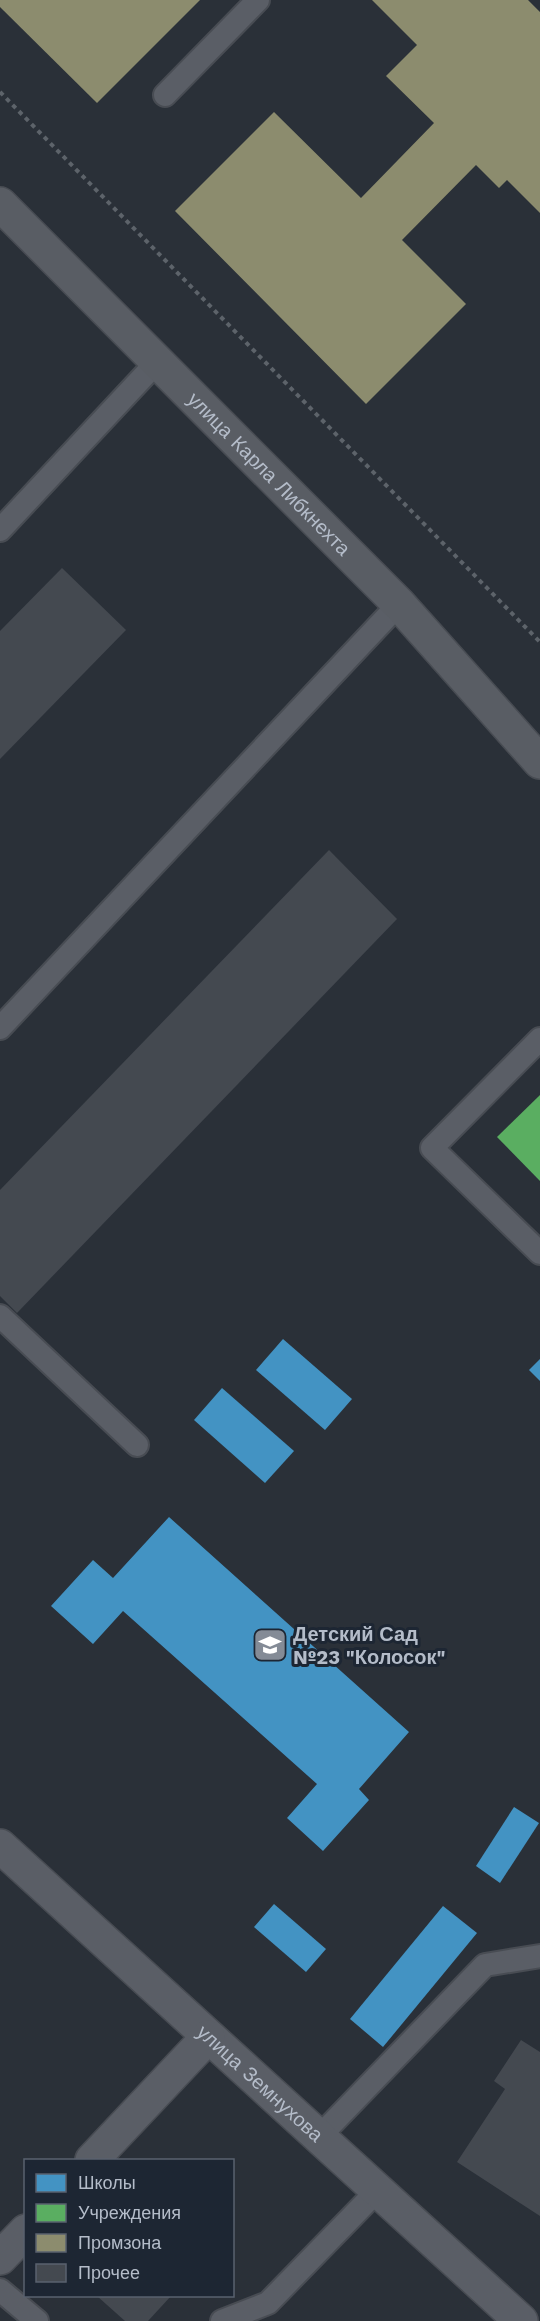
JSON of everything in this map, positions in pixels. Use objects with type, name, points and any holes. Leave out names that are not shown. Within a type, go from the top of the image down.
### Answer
[{"type":"main road","name":"улица Карла Либкнехта","points":[[0,204],[399,604],[536,757]]},
{"type":"street","name":"улица Земнухова","points":[[0,1846],[521,2321]]},
{"type":"street","points":[[93,2159],[208,2037]]},
{"type":"street","points":[[0,2259],[24,2233]]},
{"type":"lane","points":[[165,95],[258,0]]},
{"type":"lane","points":[[0,530],[157,362]]},
{"type":"lane","points":[[0,1028],[399,604]]},
{"type":"lane","points":[[540,1039],[432,1148],[540,1253]]},
{"type":"lane","points":[[0,1316],[137,1445]]},
{"type":"lane","points":[[318,2138],[485,1965],[540,1956]]},
{"type":"lane","points":[[222,2321],[268,2303],[377,2191]]},
{"type":"lane","points":[[0,2290],[37,2321]]},
{"type":"path","points":[[0,92],[540,642]]},
{"type":"building: Школы","points":[[283,1339],[352,1399],[325,1430],[256,1370]]},
{"type":"building: Школы","points":[[540,1359],[540,1381],[529,1370]]},
{"type":"building: Школы","points":[[222,1388],[294,1451],[265,1483],[194,1420]]},
{"type":"building: Школы","points":[[169,1517],[409,1732],[359,1789],[369,1800],[323,1851],[287,1818],[317,1784],[123,1611],[93,1644],[51,1606],[93,1560],[113,1578]]},
{"type":"building: Школы","points":[[514,1807],[539,1823],[500,1883],[476,1866]]},
{"type":"building: Школы","points":[[274,1904],[326,1949],[306,1972],[254,1927]]},
{"type":"building: Школы","points":[[443,1906],[477,1933],[383,2047],[350,2019]]},
{"type":"building: Учреждения","points":[[540,1095],[540,1181],[497,1137]]},
{"type":"building: Промзона","points":[[0,0],[200,0],[97,103],[0,7]]},
{"type":"building: Промзона","points":[[372,0],[528,0],[540,12],[540,213],[507,180],[499,188],[476,165],[402,240],[466,304],[366,404],[175,211],[274,112],[361,198],[434,123],[386,76],[417,45]]},
{"type":"building: Прочее","points":[[62,568],[126,630],[0,759],[0,631]]},
{"type":"building: Прочее","points":[[329,850],[397,919],[17,1313],[0,1296],[0,1190]]},
{"type":"building: Прочее","points":[[521,2040],[540,2052],[540,2216],[457,2162],[505,2089],[494,2081]]},
{"type":"building: Прочее","points":[[98,2297],[170,2297],[148,2321],[125,2321]]},
{"type":"place","name":"Детский Сад №23 \"Колосок\"","points":[[270,1645]]}]
